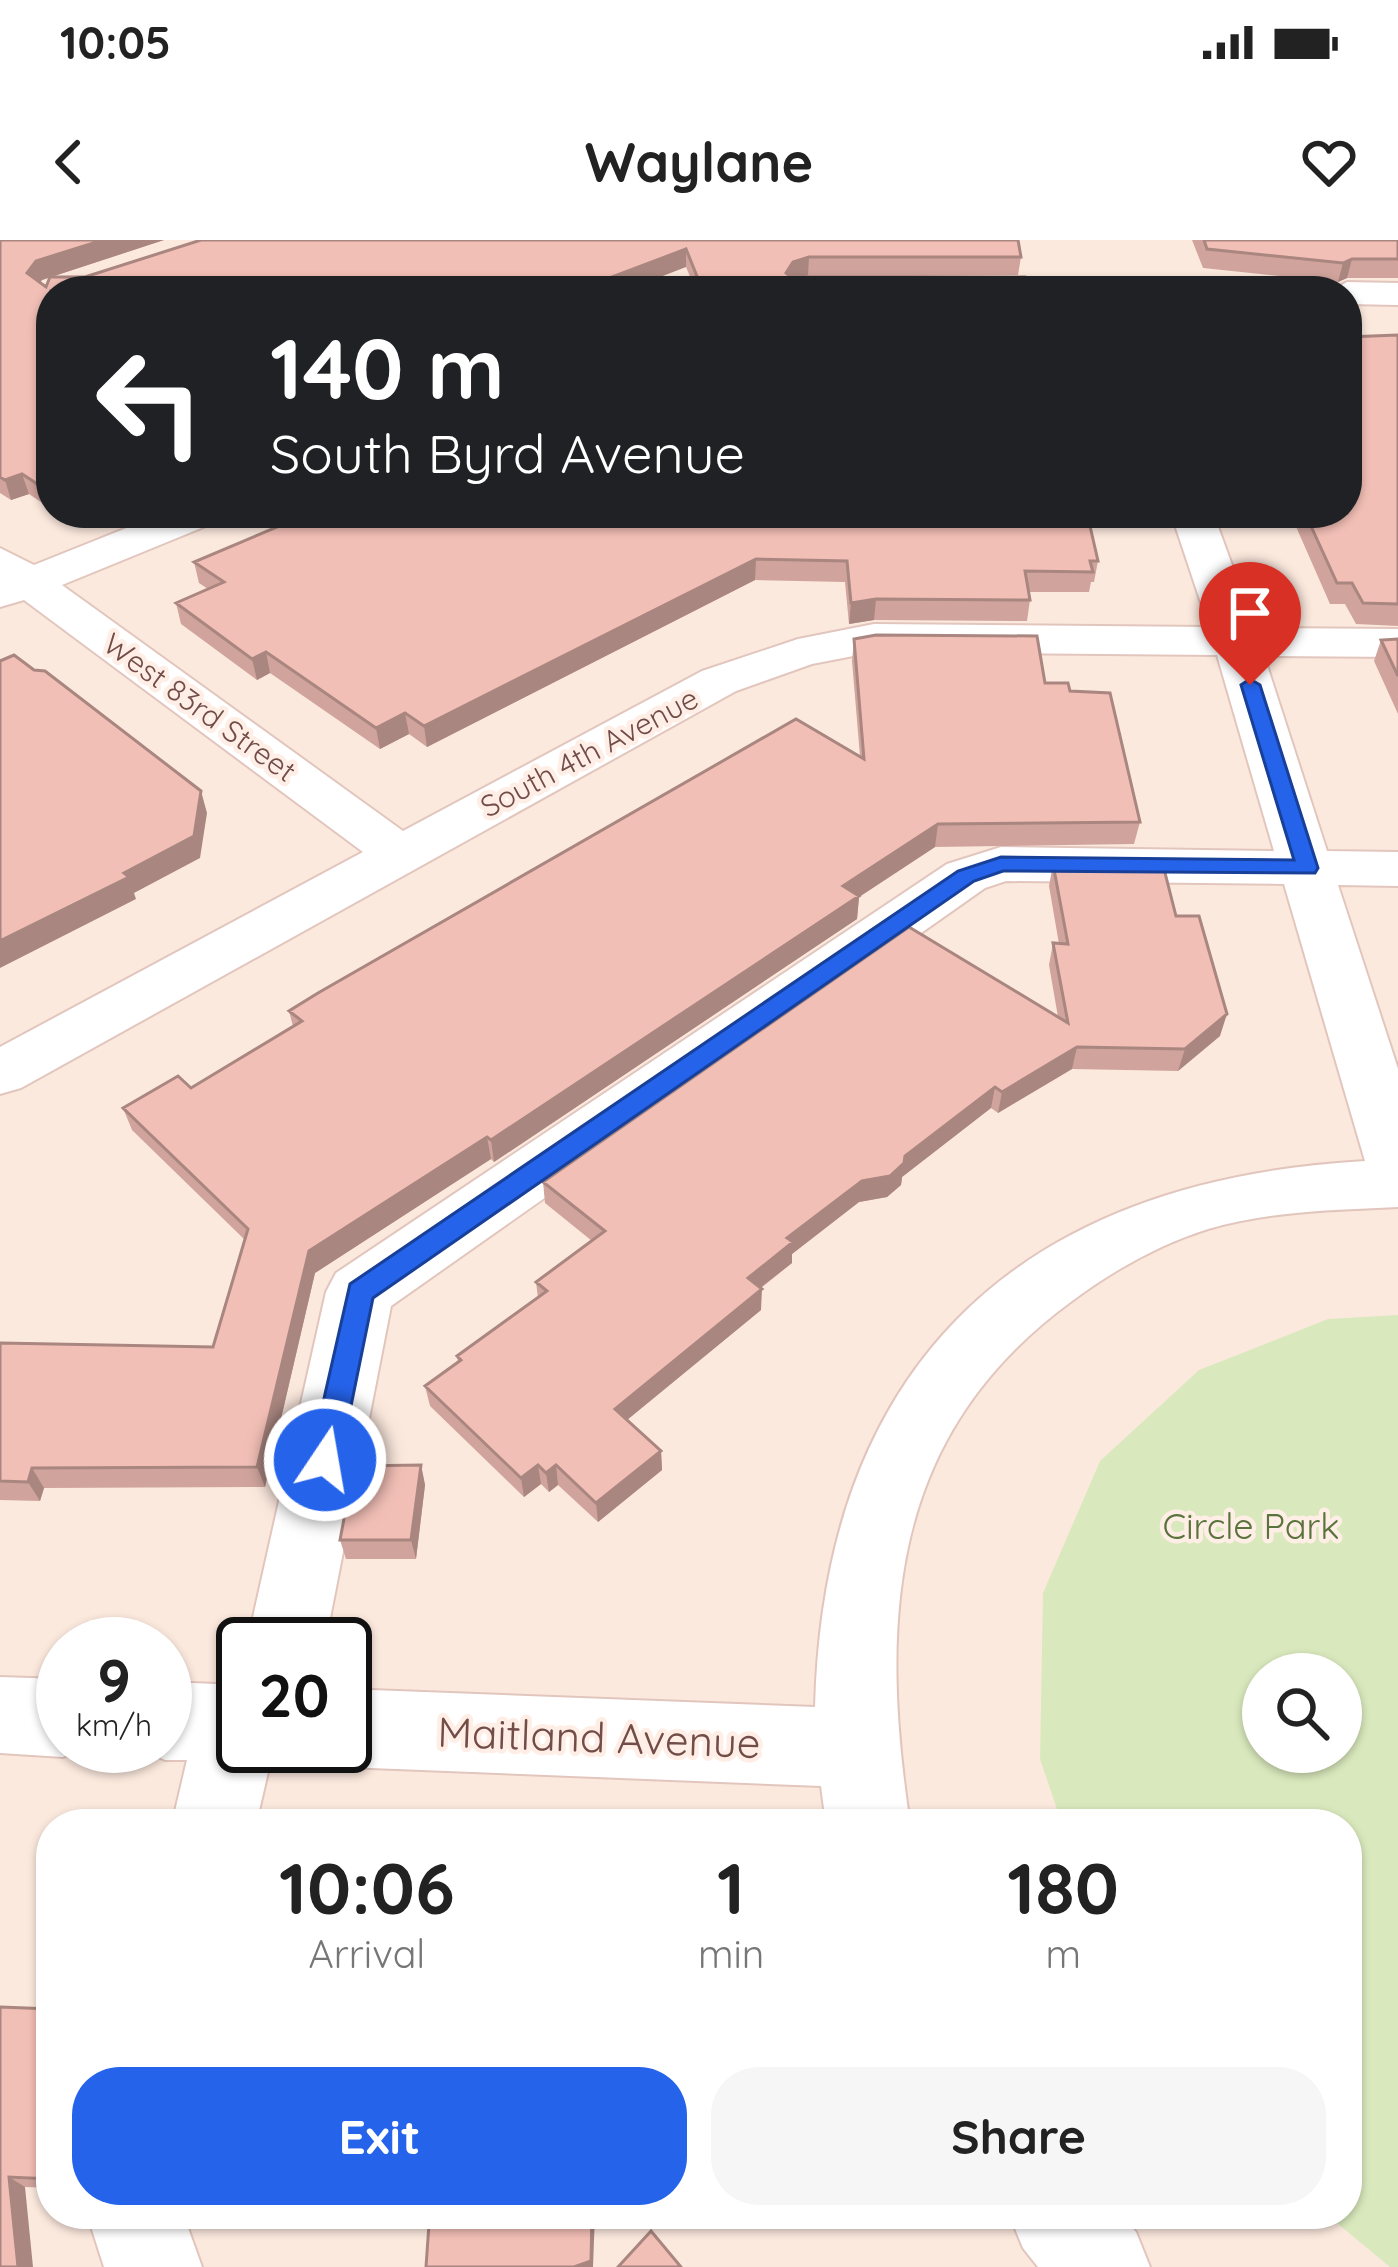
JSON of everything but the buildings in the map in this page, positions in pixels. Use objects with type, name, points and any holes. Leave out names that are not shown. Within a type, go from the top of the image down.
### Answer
[{"type":"street","points":[[1362,293],[1398,294]]},
{"type":"street","points":[[10,579],[158,528]]},
{"type":"street","points":[[1197,528],[1398,1168]]},
{"type":"street","name":"West 83rd Street","points":[[10,579],[400,854]]},
{"type":"street","name":"South 4th Avenue","points":[[0,1073],[719,681],[821,645],[874,638],[1398,643]]},
{"type":"street","points":[[292,1617],[360,1292],[966,876],[1001,864],[1398,868]]},
{"type":"street","points":[[860,1786],[854,1612],[882,1494],[932,1395],[1002,1316],[1085,1255],[1182,1212],[1288,1189],[1398,1183]]},
{"type":"street","points":[[0,1715],[36,1717]]},
{"type":"street","points":[[214,1723],[214,1809]]},
{"type":"street","name":"Maitland Avenue","points":[[372,1731],[860,1786]]},
{"type":"street","points":[[140,2229],[153,2267]]},
{"type":"street","points":[[1069,2229],[1101,2267]]},
{"type":"green space","name":"Circle Park","points":[[1398,1315],[1398,2267],[1390,2267],[1344,2229],[1362,2229],[1362,1809],[1057,1809],[1040,1759],[1043,1593],[1100,1461],[1199,1370],[1328,1319]]},
{"type":"route","points":[[325,1460],[360,1292],[966,876],[1001,864],[1307,868],[1250,685]]}]
